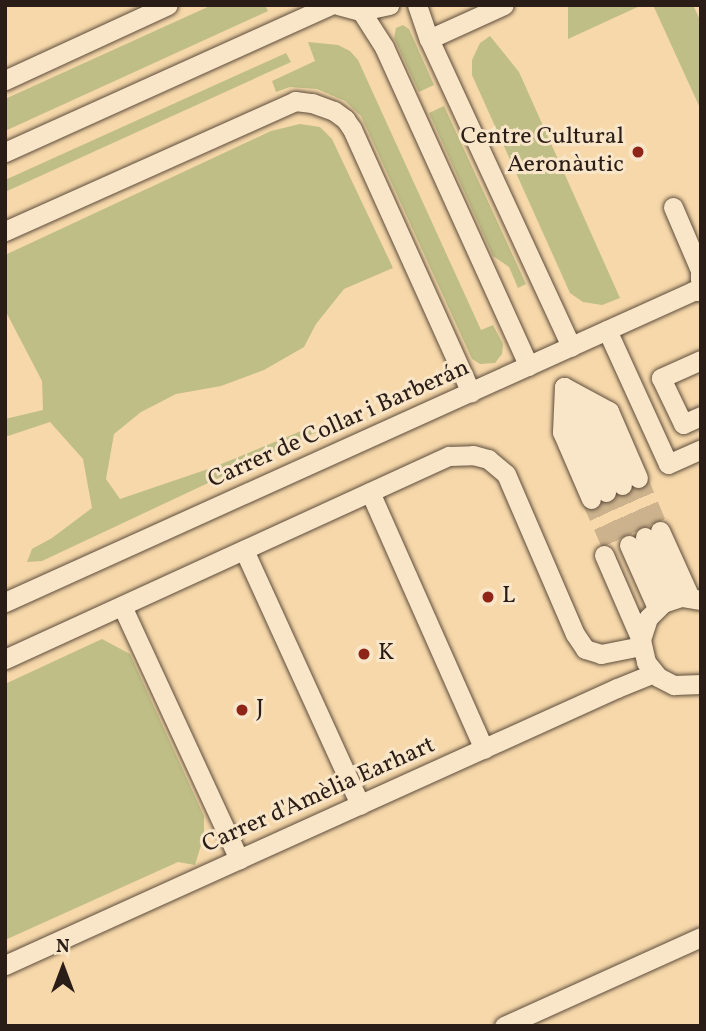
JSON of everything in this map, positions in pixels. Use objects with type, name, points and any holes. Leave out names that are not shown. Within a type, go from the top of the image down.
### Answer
[{"type":"street","points":[[5,80],[168,5]]},
{"type":"street","points":[[5,152],[330,5]]},
{"type":"street","points":[[338,5],[361,12],[388,5]]},
{"type":"street","points":[[417,5],[429,39],[571,347]]},
{"type":"street","points":[[429,39],[504,5]]},
{"type":"street","points":[[361,12],[384,47],[529,366]]},
{"type":"street","points":[[5,230],[295,101],[312,103],[345,119],[352,129],[471,392]]},
{"type":"street","points":[[673,208],[700,271],[699,285]]},
{"type":"street","name":"Carrer de Collar i Barberán","points":[[5,602],[550,357],[699,285]]},
{"type":"street","points":[[607,330],[668,464],[701,449]]},
{"type":"street","points":[[550,357],[607,491],[564,387]]},
{"type":"street","points":[[701,359],[661,378],[683,424],[701,416]]},
{"type":"street","points":[[5,659],[449,456],[473,455],[488,459],[506,474],[575,634],[585,649],[601,654],[664,616]]},
{"type":"street","points":[[370,492],[484,748]]},
{"type":"street","points":[[630,544],[664,616]]},
{"type":"street","points":[[630,544],[664,616]]},
{"type":"street","points":[[630,544],[664,616],[646,662],[654,674],[674,685],[701,684]]},
{"type":"street","points":[[244,550],[360,805]]},
{"type":"street","points":[[122,607],[239,859]]},
{"type":"street","name":"Carrer d'Amèlia Earhart","points":[[5,965],[654,674]]},
{"type":"street","points":[[504,1026],[540,1018],[701,937]]},
{"type":"shaded area","points":[[212,5],[265,5],[268,11],[5,131],[5,99]]},
{"type":"shaded area","points":[[568,5],[642,5],[568,39]]},
{"type":"shaded area","points":[[653,5],[693,5],[701,22],[701,110]]},
{"type":"shaded area","points":[[403,25],[409,29],[434,85],[419,92],[394,38],[396,28]]},
{"type":"shaded area","points":[[490,36],[519,72],[620,298],[602,305],[583,302],[570,293],[472,75],[472,60],[480,43]]},
{"type":"shaded area","points":[[308,42],[338,45],[350,51],[358,60],[481,330],[493,325],[503,344],[502,354],[495,363],[480,364],[472,359],[361,116],[345,101],[317,89],[290,87],[276,92],[272,81],[315,61]]},
{"type":"shaded area","points":[[286,53],[291,62],[5,192],[5,180]]},
{"type":"shaded area","points":[[444,106],[526,284],[518,288],[509,267],[493,256],[429,113]]},
{"type":"shaded area","points":[[300,124],[320,127],[332,139],[393,268],[344,289],[316,324],[304,347],[264,370],[221,386],[176,394],[141,412],[114,434],[106,479],[120,499],[214,467],[306,429],[319,431],[42,561],[27,562],[32,549],[52,538],[92,508],[83,459],[50,422],[5,437],[5,419],[43,410],[42,381],[5,310],[5,255],[271,131]]},
{"type":"shaded area","points":[[102,639],[130,654],[204,816],[204,835],[195,865],[178,862],[5,940],[5,684]]},
{"type":"tunnel","points":[[638,478],[660,531]]},
{"type":"tunnel","points":[[622,485],[645,537]]},
{"type":"tunnel","points":[[606,492],[629,545]]},
{"type":"tunnel","points":[[591,499],[614,551]]},
{"type":"place","name":"Centre Cultural Aeronàutic","points":[[638,152]]},
{"type":"place","name":"L","points":[[488,597]]},
{"type":"place","name":"K","points":[[364,654]]},
{"type":"place","name":"J","points":[[242,710]]}]
